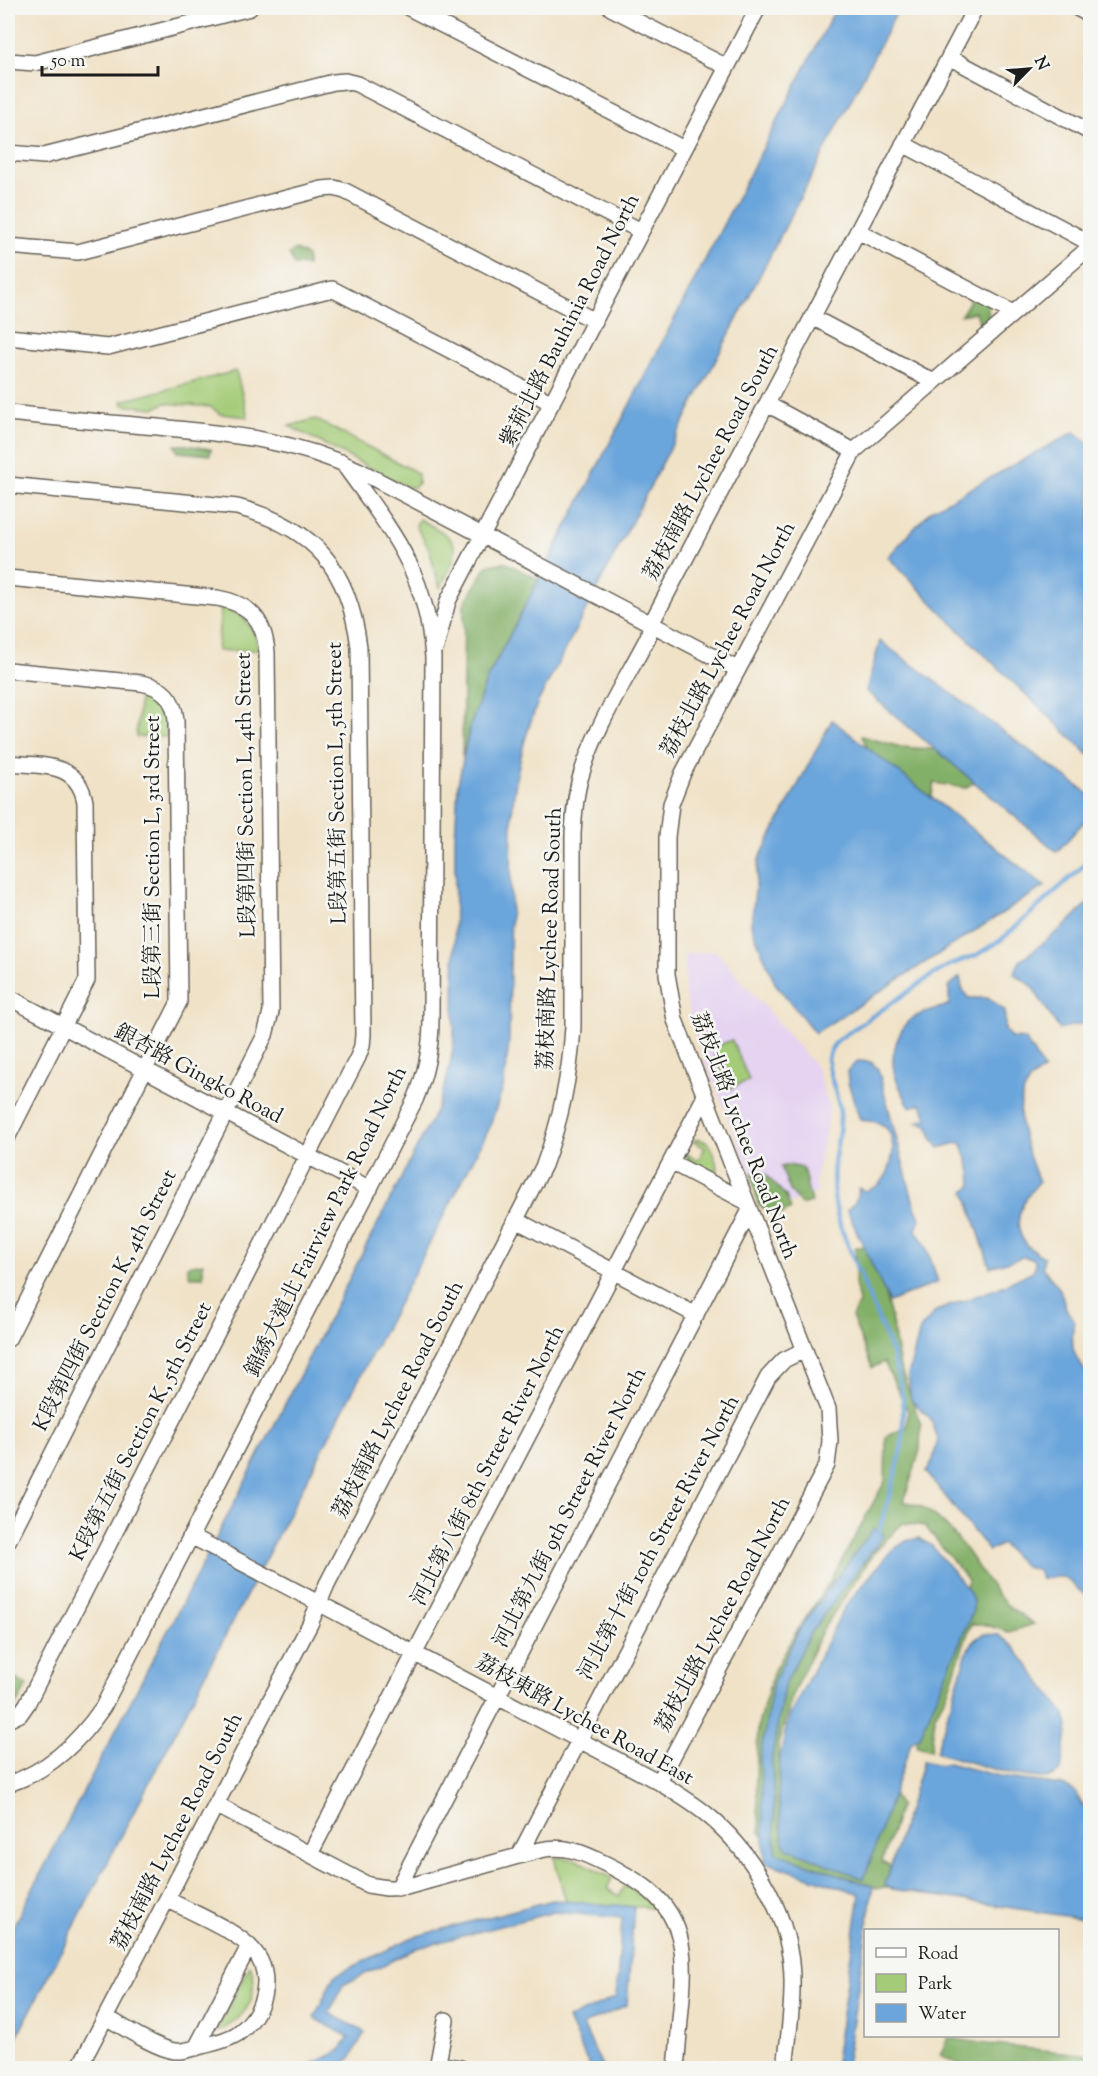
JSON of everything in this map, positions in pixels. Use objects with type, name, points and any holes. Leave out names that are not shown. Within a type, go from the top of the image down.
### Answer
[{"type":"street","points":[[8,61],[34,63],[250,8]]},
{"type":"street","points":[[409,8],[684,149]]},
{"type":"street","points":[[611,8],[727,67]]},
{"type":"street","name":"紫荊北路 Bauhinia Road North","points":[[433,657],[448,601],[758,8]]},
{"type":"street","name":"荔枝南路 Lychee Road South","points":[[79,2068],[310,1624],[332,1573],[536,1182],[554,1138],[567,1083],[573,1027],[573,834],[580,780],[592,746],[648,637],[651,624],[975,8]]},
{"type":"street","points":[[1077,8],[1090,15]]},
{"type":"street","points":[[949,57],[1090,132]]},
{"type":"street","points":[[8,153],[44,156],[345,81],[367,90],[641,231]]},
{"type":"street","points":[[903,144],[1090,245]]},
{"type":"street","points":[[8,246],[78,252],[322,189],[334,188],[345,191],[595,321]]},
{"type":"street","points":[[858,231],[1013,313]]},
{"type":"street","name":"荔枝北路 Lychee Road North","points":[[659,1782],[827,1465],[830,1441],[828,1409],[675,1020],[668,989],[667,837],[669,813],[676,788],[854,451],[1090,245]]},
{"type":"street","points":[[8,337],[108,346],[332,289],[552,403]]},
{"type":"street","points":[[813,317],[934,382]]},
{"type":"street","points":[[767,405],[854,451]]},
{"type":"street","points":[[8,413],[250,436],[297,446],[342,462],[737,669]]},
{"type":"street","points":[[342,462],[394,536],[415,573],[428,614],[433,657]]},
{"type":"street","name":"L段第五街 Section L, 5th Street","points":[[8,486],[237,507],[264,514],[290,527],[313,544],[332,566],[346,591],[355,619],[359,647],[363,1035],[358,1057],[307,1156]]},
{"type":"street","name":"L段第四街 Section L, 4th Street","points":[[8,578],[234,601],[248,608],[259,621],[266,635],[271,1012],[265,1035],[226,1113]]},
{"type":"street","name":"錦綉大道北 Fairview Park Road North","points":[[8,1784],[37,1772],[57,1759],[90,1726],[103,1707],[370,1189],[415,1100],[424,1077],[429,1054],[431,1020],[433,657]]},
{"type":"street","name":"L段第三街 Section L, 3rd Street","points":[[8,670],[153,685],[170,698],[175,708],[179,1002],[8,1338]]},
{"type":"street","points":[[8,763],[61,769],[70,774],[83,791],[87,980],[8,1136]]},
{"type":"street","name":"銀杏路 Gingko Road","points":[[8,997],[370,1189]]},
{"type":"street","name":"河北第八街 8th Street River North","points":[[310,1854],[704,1098]]},
{"type":"street","name":"K段第四街 Section K, 4th Street","points":[[8,1541],[226,1113]]},
{"type":"street","name":"K段第五街 Section K, 5th Street","points":[[8,1720],[20,1714],[27,1704],[307,1156]]},
{"type":"street","points":[[671,1162],[747,1206]]},
{"type":"street","name":"河北第九街 9th Street River North","points":[[398,1888],[696,1315],[747,1206]]},
{"type":"street","points":[[516,1220],[696,1315]]},
{"type":"street","name":"河北第十街 10th Street River North","points":[[519,1856],[768,1377],[784,1360],[804,1350]]},
{"type":"street","name":"荔枝東路 Lychee Road East","points":[[191,1536],[659,1782],[704,1812],[721,1827],[750,1861],[772,1899],[786,1942],[793,1986],[785,2068]]},
{"type":"street","points":[[216,1805],[368,1885],[398,1888],[550,1848],[581,1851],[639,1882],[662,1902],[678,1929],[684,1960],[676,2068]]},
{"type":"street","points":[[105,2017],[164,2048],[182,2051],[234,2036],[256,2014],[262,2000],[265,1983],[262,1967],[255,1952],[241,1938],[167,1899]]},
{"type":"street","points":[[196,2048],[249,1946]]},
{"type":"street","points":[[446,2020],[438,2066],[461,2068]]},
{"type":"shaded area","points":[[716,951],[817,1068],[830,1110],[815,1183],[818,1192],[767,1214],[697,1041],[685,993],[685,954]]},
{"type":"green space","points":[[295,250],[307,256],[307,266],[294,265],[289,254]]},
{"type":"green space","points":[[974,294],[988,300],[989,325],[981,328],[976,312],[961,315]]},
{"type":"green space","points":[[236,371],[248,417],[220,414],[211,407],[165,403],[155,408],[123,405],[122,401]]},
{"type":"green space","points":[[315,419],[414,471],[418,474],[418,483],[415,487],[406,487],[289,426]]},
{"type":"green space","points":[[175,445],[211,449],[210,455],[178,452]]},
{"type":"green space","points":[[419,519],[444,533],[455,546],[453,562],[440,588],[429,549],[416,526]]},
{"type":"green space","points":[[504,562],[539,579],[487,679],[462,757],[464,604],[485,568]]},
{"type":"green space","points":[[221,607],[236,613],[247,622],[255,634],[258,650],[217,651]]},
{"type":"green space","points":[[140,692],[156,698],[164,707],[167,737],[136,737]]},
{"type":"green space","points":[[862,736],[901,747],[974,752],[1001,766],[965,788],[934,783],[929,816],[887,792]]},
{"type":"green space","points":[[732,1040],[749,1080],[729,1089],[712,1048]]},
{"type":"green space","points":[[699,1139],[709,1143],[718,1167],[717,1174],[697,1166],[688,1158],[686,1154],[698,1160],[705,1148],[693,1141]]},
{"type":"green space","points":[[788,1165],[803,1168],[811,1202],[801,1205],[790,1191],[781,1167]]},
{"type":"green space","points":[[751,1173],[765,1174],[786,1196],[791,1209],[776,1217],[758,1204]]},
{"type":"green space","points":[[872,1246],[891,1317],[900,1367],[921,1425],[920,1450],[904,1501],[922,1507],[946,1526],[1004,1602],[1034,1624],[1009,1632],[983,1624],[971,1624],[948,1691],[935,1715],[931,1750],[917,1746],[917,1720],[963,1603],[968,1580],[925,1526],[903,1523],[876,1550],[823,1629],[794,1691],[778,1744],[784,1814],[886,1782],[900,1806],[882,1862],[904,1873],[907,1885],[877,1888],[776,1853],[760,1832],[756,1781],[758,1725],[774,1670],[831,1580],[885,1481],[886,1437],[907,1427],[908,1411],[884,1362],[872,1368],[852,1317],[859,1302],[855,1284],[856,1247]]},
{"type":"green space","points":[[203,1263],[203,1277],[190,1277],[187,1266]]},
{"type":"green space","points":[[8,1675],[27,1685],[17,1704],[8,1711]]},
{"type":"green space","points":[[554,1857],[578,1860],[612,1878],[607,1889],[619,1896],[625,1885],[645,1898],[655,1908],[566,1902]]},
{"type":"green space","points":[[250,1965],[254,1987],[248,2006],[235,2021],[216,2032]]},
{"type":"green space","points":[[948,2038],[1090,2055],[1090,2068],[966,2068],[940,2055]]},
{"type":"water","points":[[836,8],[899,8],[538,702],[528,730],[515,785],[512,814],[509,1044],[503,1088],[488,1131],[8,2054],[8,1936],[212,1546],[443,1093],[454,1040],[455,838],[458,784],[469,730],[487,679]]},
{"type":"water","points":[[1074,432],[1090,444],[1090,756],[963,634],[888,557],[931,510]]},
{"type":"water","points":[[880,641],[1090,795],[1090,815],[1057,852],[866,691]]},
{"type":"water","points":[[832,720],[1045,886],[815,1033],[775,983],[751,925],[759,859]]},
{"type":"water","points":[[1090,901],[1090,1025],[1081,1024],[1059,1029],[1031,985],[1014,974],[1020,961],[1067,924]]},
{"type":"water","points":[[960,977],[962,988],[968,998],[989,998],[1005,1011],[1005,1030],[1011,1038],[1025,1039],[1044,1070],[1029,1082],[1023,1093],[1020,1119],[1022,1132],[1039,1182],[1023,1204],[1018,1221],[1022,1238],[1028,1246],[1044,1257],[1042,1267],[1060,1289],[1067,1311],[1074,1319],[1072,1337],[1074,1351],[1079,1363],[1090,1377],[1090,1598],[1066,1578],[1041,1579],[1038,1570],[1025,1567],[1002,1544],[989,1551],[926,1472],[933,1460],[938,1439],[930,1418],[911,1400],[908,1375],[920,1330],[936,1311],[1001,1287],[1033,1271],[1036,1264],[1034,1259],[1023,1257],[990,1267],[965,1191],[972,1185],[971,1171],[961,1142],[939,1148],[932,1139],[928,1125],[917,1122],[927,1118],[922,1104],[910,1107],[894,1073],[893,1055],[903,1028],[919,1015],[949,1005],[949,986]]},
{"type":"water","points":[[858,1061],[871,1062],[878,1069],[914,1204],[920,1218],[916,1231],[926,1245],[938,1282],[889,1302],[847,1210],[855,1203],[859,1188],[865,1191],[877,1186],[884,1179],[893,1153],[893,1143],[886,1128],[879,1123],[860,1120],[848,1082],[847,1071]]},
{"type":"water","points":[[874,1528],[884,1535],[811,1632],[784,1686],[772,1757],[776,1853],[873,1886],[867,1929],[864,1929],[864,1947],[846,2068],[834,2068],[860,1894],[765,1862],[760,1757],[773,1683],[801,1626]]},
{"type":"water","points":[[919,1538],[932,1546],[969,1591],[973,1600],[973,1611],[920,1736],[911,1743],[864,1879],[787,1848],[783,1841],[778,1797],[780,1756],[788,1719],[845,1606],[891,1551],[906,1541]]},
{"type":"water","points":[[984,1634],[999,1635],[1014,1647],[1065,1714],[1068,1726],[1061,1771],[1055,1775],[1044,1778],[1014,1774],[936,1752],[967,1652],[974,1640]]},
{"type":"water","points":[[923,1761],[940,1765],[948,1763],[1007,1778],[1063,1785],[1074,1791],[1090,1815],[1090,1920],[892,1889],[885,1885]]},
{"type":"water","points":[[553,1900],[634,1907],[627,2005],[583,2025],[603,2068],[590,2068],[568,2019],[616,1997],[622,1918],[554,1912],[417,1948],[343,1985],[329,2013],[365,2032],[349,2060],[330,2068],[302,2068],[340,2051],[349,2037],[314,2018],[334,1976],[413,1937]]},
{"type":"waterway","points":[[876,1535],[899,1461],[903,1439],[903,1397],[893,1355],[841,1228],[837,1212],[833,1172],[840,1113],[828,1065],[829,1053],[839,1039],[931,976],[950,965],[977,955],[1001,940],[1090,860]]}]
